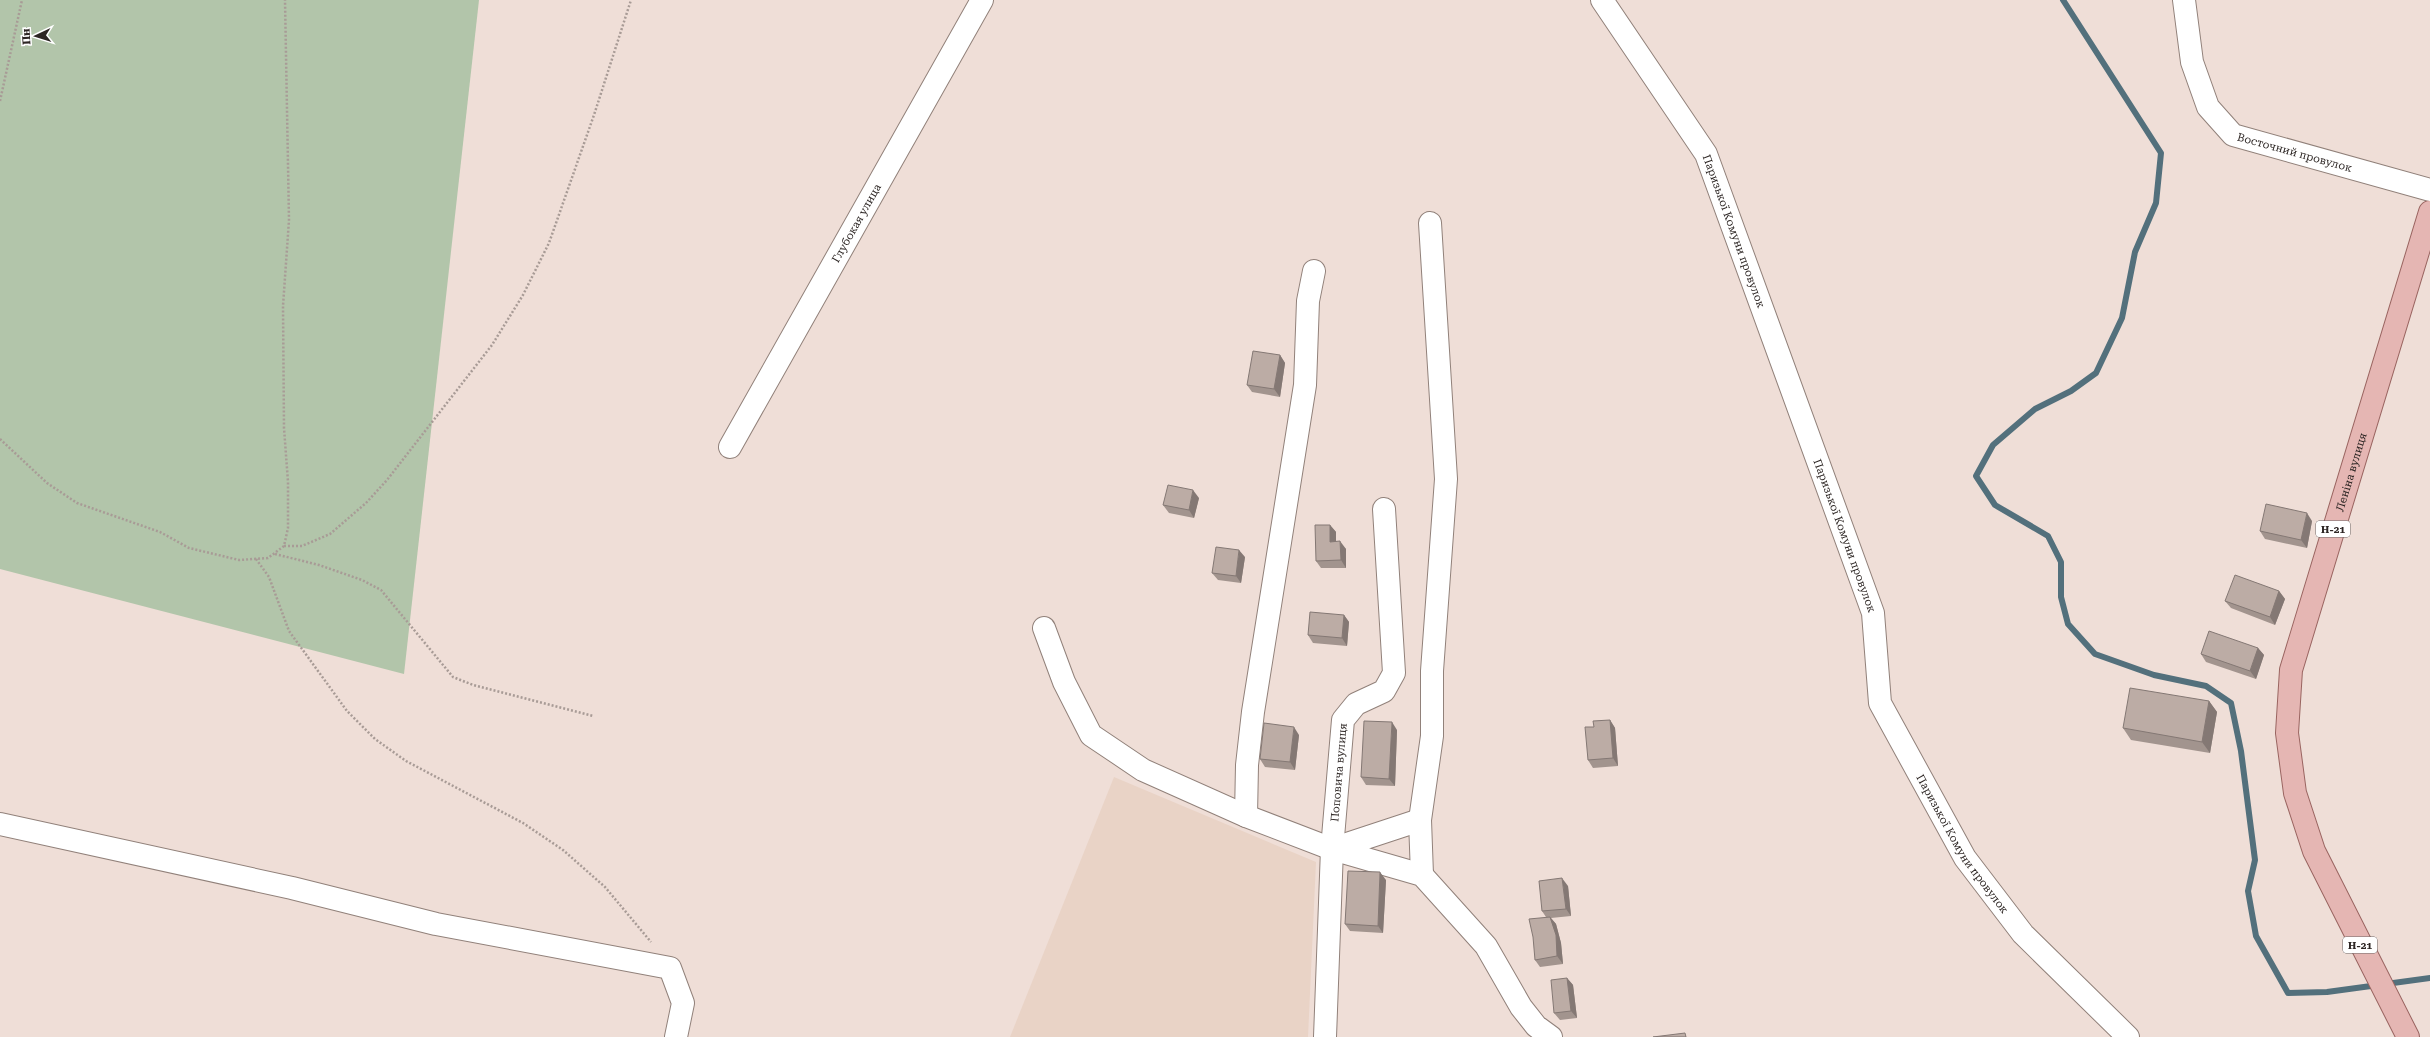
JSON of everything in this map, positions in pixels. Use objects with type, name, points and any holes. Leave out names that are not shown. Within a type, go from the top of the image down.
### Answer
[{"type":"main road","name":"Леніна вулиця","points":[[2408,1037],[2314,851],[2295,793],[2286,733],[2291,670],[2430,212]]},
{"type":"street","name":"Глубокая улица","points":[[730,447],[982,0]]},
{"type":"street","name":"Паризької Комуни провулок","points":[[1602,0],[1706,154],[1873,613],[1880,703],[1965,858],[2023,934],[2128,1037]]},
{"type":"street","name":"Восточний провулок","points":[[2184,0],[2194,70],[2208,106],[2233,135],[2430,190]]},
{"type":"street","points":[[1422,875],[1420,820],[1432,736],[1432,671],[1446,479],[1430,223]]},
{"type":"street","points":[[1246,816],[1247,765],[1253,712],[1305,385],[1308,301],[1314,271]]},
{"type":"street","name":"Поповича вулиця","points":[[1325,1037],[1332,849],[1343,720],[1356,704],[1384,691],[1394,673],[1384,509]]},
{"type":"street","points":[[1044,628],[1064,682],[1091,735],[1143,770],[1246,816],[1332,849],[1422,875],[1486,946],[1521,1007],[1536,1026],[1551,1037]]},
{"type":"street","points":[[1332,849],[1420,820]]},
{"type":"street","points":[[0,824],[292,888],[436,924],[670,968],[683,1003],[676,1037]]},
{"type":"path","points":[[0,101],[22,0]]},
{"type":"path","points":[[284,546],[288,528],[288,482],[284,428],[283,306],[289,220],[285,0]]},
{"type":"path","points":[[0,439],[46,483],[77,503],[160,532],[189,548],[239,560],[268,558],[284,546],[302,546],[330,534],[366,503],[387,480],[492,345],[523,295],[549,243],[594,115],[631,0]]},
{"type":"path","points":[[274,554],[319,565],[362,580],[380,590],[453,677],[472,685],[594,716]]},
{"type":"path","points":[[255,559],[269,577],[289,631],[347,711],[375,739],[406,761],[522,823],[563,850],[605,887],[642,930],[670,968]]},
{"type":"shaded area","points":[[1114,777],[1316,862],[1308,1037],[1010,1037]]},
{"type":"green space","points":[[0,0],[479,0],[404,674],[0,569]]},
{"type":"building","points":[[1253,351],[1280,355],[1274,389],[1247,385]]},
{"type":"building","points":[[1168,485],[1193,490],[1189,510],[1163,505]]},
{"type":"building","points":[[2266,504],[2307,513],[2301,540],[2260,531]]},
{"type":"building","points":[[1315,525],[1330,525],[1330,542],[1340,541],[1341,560],[1316,561]]},
{"type":"building","points":[[1216,547],[1239,550],[1236,576],[1212,573]]},
{"type":"building","points":[[2235,575],[2279,591],[2270,617],[2225,601]]},
{"type":"building","points":[[1310,612],[1344,615],[1342,638],[1308,635]]},
{"type":"building","points":[[2209,631],[2258,648],[2250,671],[2201,654]]},
{"type":"building","points":[[2130,688],[2209,701],[2202,742],[2123,728]]},
{"type":"building","points":[[1610,720],[1613,758],[1588,760],[1585,727],[1594,727],[1593,721]]},
{"type":"building","points":[[1364,721],[1392,722],[1389,779],[1361,777]]},
{"type":"building","points":[[1264,723],[1294,727],[1290,762],[1260,759]]},
{"type":"building","points":[[1348,871],[1380,872],[1378,926],[1345,924]]},
{"type":"building","points":[[1562,878],[1566,909],[1542,911],[1539,881]]},
{"type":"building","points":[[1550,917],[1556,935],[1557,956],[1535,960],[1533,937],[1529,919]]},
{"type":"building","points":[[1567,978],[1571,1011],[1554,1013],[1551,980]]},
{"type":"building","points":[[1685,1033],[1686,1037],[1653,1037]]},
{"type":"waterway","points":[[2063,0],[2161,153],[2156,203],[2135,252],[2122,318],[2096,373],[2071,391],[2035,409],[1993,445],[1976,476],[1995,505],[2048,536],[2061,562],[2061,597],[2068,624],[2095,654],[2154,675],[2206,686],[2231,703],[2241,751],[2255,860],[2248,891],[2256,936],[2288,993],[2327,992],[2430,978]]}]
